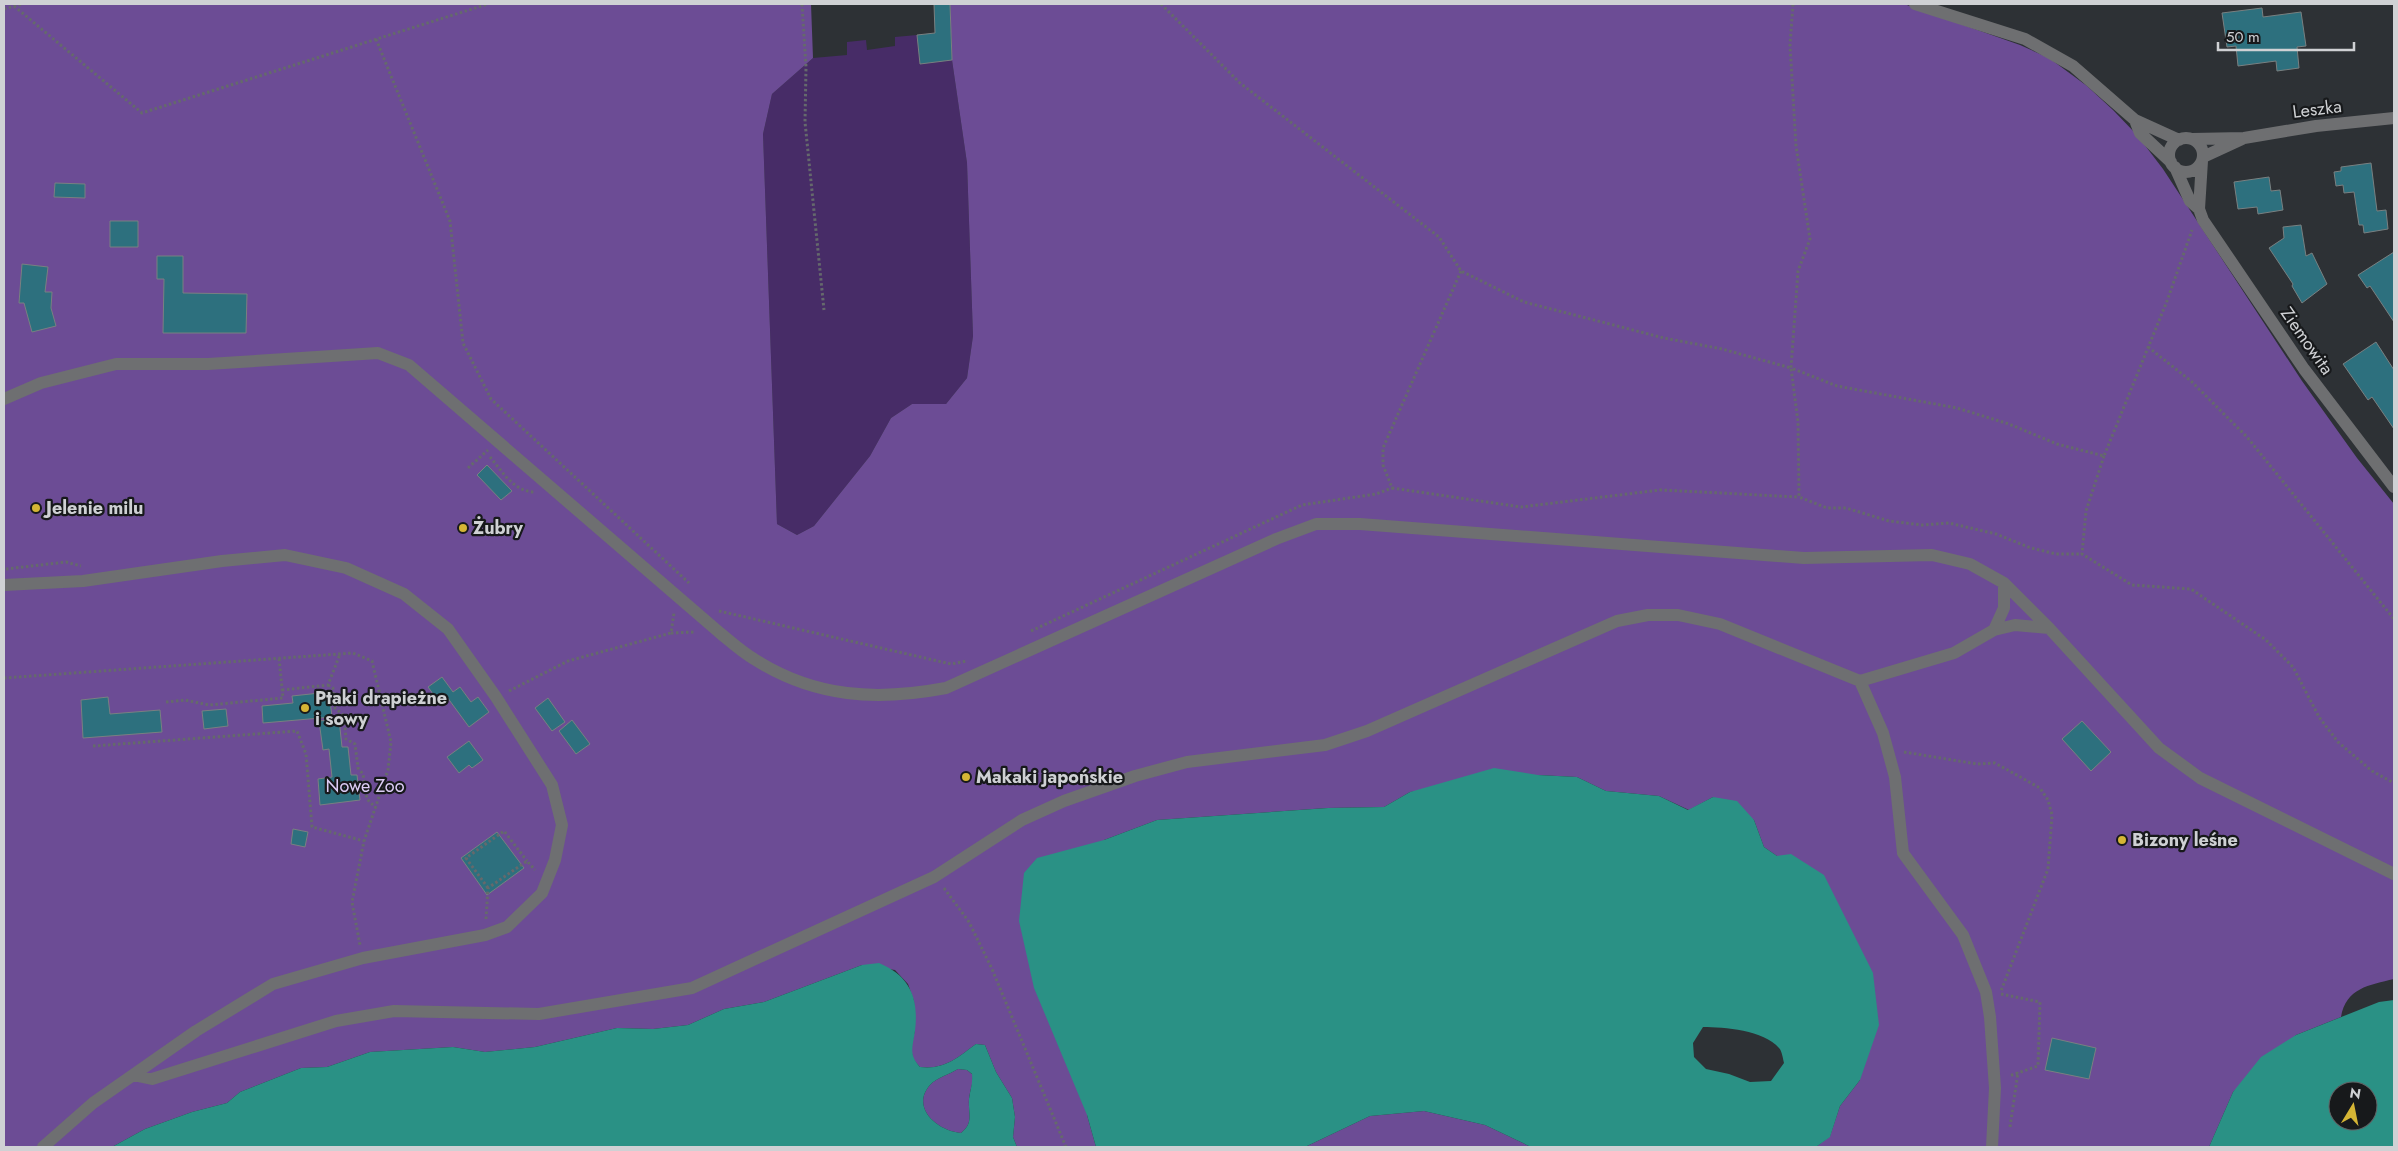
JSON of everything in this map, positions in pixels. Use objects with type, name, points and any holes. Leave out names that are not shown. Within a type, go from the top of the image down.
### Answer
[{"type":"street","name":"Ziemowita","points":[[1915,4],[2025,39],[2073,66],[2134,120],[2186,140]]},
{"type":"street","name":"Leszka","points":[[2186,140],[2244,138],[2316,126],[2394,118]]},
{"type":"street","name":"Ziemowita","points":[[2134,120],[2140,133],[2173,164],[2190,201],[2199,209],[2203,220],[2304,369],[2394,487]]},
{"type":"street","name":"Leszka","points":[[2202,159],[2244,138]]},
{"type":"street","points":[[2199,209],[2202,159],[2200,146],[2186,140],[2170,149],[2173,164],[2183,171],[2192,170],[2202,159]]},
{"type":"street","points":[[4,399],[41,382],[116,364],[208,364],[378,354],[409,364],[720,634],[754,659],[794,680],[833,691],[872,696],[908,695],[946,688],[1276,539],[1316,524],[1360,524],[1804,558],[1932,555],[1970,564],[2004,583],[2049,628],[2159,748],[2200,778],[2394,874]]},
{"type":"street","points":[[4,585],[83,581],[222,561],[285,555],[346,568],[404,594],[448,629],[496,697],[552,785],[562,825],[547,884],[542,893],[507,927],[486,935],[363,958],[273,984],[196,1031],[93,1103],[43,1147]]},
{"type":"street","points":[[1994,630],[2004,608],[2004,583]]},
{"type":"street","points":[[133,1075],[152,1080],[336,1020],[394,1011],[539,1014],[692,988],[934,877],[1022,820],[1064,800],[1135,776],[1187,762],[1325,745],[1367,731],[1625,620],[1648,615],[1678,615],[1720,624],[1860,681],[1954,653],[1994,630],[2015,625],[2049,628]]},
{"type":"street","points":[[1860,681],[1883,733],[1895,777],[1903,853],[1963,934],[1986,992],[1995,1080],[1992,1147]]},
{"type":"path","points":[[4,9],[22,4]]},
{"type":"path","points":[[14,6],[142,113],[488,4]]},
{"type":"path","points":[[802,4],[806,66],[806,122],[824,310]]},
{"type":"path","points":[[1161,4],[1240,83],[1439,237],[1461,271],[1524,302],[1664,338],[1722,349],[1791,368],[1837,386],[1957,408],[2008,424],[2057,444],[2104,456]]},
{"type":"path","points":[[1793,4],[1790,45],[1796,146],[1810,239],[1798,271],[1791,368],[1798,422],[1800,498]]},
{"type":"path","points":[[376,39],[450,221],[463,343],[491,399],[693,588]]},
{"type":"path","points":[[2082,554],[2086,511],[2104,456],[2167,301],[2199,209]]},
{"type":"path","points":[[1392,488],[1383,465],[1383,448],[1461,271]]},
{"type":"path","points":[[2148,347],[2191,381],[2247,437],[2394,619]]},
{"type":"path","points":[[468,468],[486,452],[496,439]]},
{"type":"path","points":[[1028,632],[1302,505],[1376,494],[1392,488],[1521,507],[1660,490],[1800,498],[1827,508],[1846,508],[1889,521],[1922,525],[1949,523],[1996,534],[2031,548],[2056,554],[2082,554],[2132,585],[2191,588],[2266,640],[2293,667],[2319,717],[2338,742],[2372,770],[2394,783]]},
{"type":"path","points":[[496,697],[568,661],[671,634],[676,595]]},
{"type":"path","points":[[715,608],[720,612],[951,664],[975,657]]},
{"type":"path","points":[[4,678],[353,653],[372,661],[391,742],[388,770],[364,841],[352,902],[363,958]]},
{"type":"path","points":[[328,685],[340,654]]},
{"type":"path","points":[[166,702],[186,700],[209,705],[283,698],[279,658]]},
{"type":"path","points":[[282,690],[328,685],[333,688],[334,707],[344,716],[346,739],[355,744],[358,768],[363,774],[366,799],[376,808]]},
{"type":"path","points":[[93,746],[297,731],[306,754],[312,827],[364,841]]},
{"type":"path","points":[[1888,750],[1977,764],[1995,763],[2040,788],[2048,800],[2052,815],[2048,869],[2000,994]]},
{"type":"path","points":[[486,935],[488,888],[466,858],[504,831],[547,884]]},
{"type":"path","points":[[488,888],[527,861]]},
{"type":"path","points":[[934,877],[948,892],[973,930],[992,969],[1066,1147]]},
{"type":"path","points":[[1986,992],[2040,1002],[2038,1066],[1995,1080]]},
{"type":"path","points":[[2009,1130],[2018,1072]]},
{"type":"shaded area","points":[[917,35],[920,64],[952,60],[967,163],[973,336],[967,378],[946,404],[912,404],[891,418],[870,456],[814,526],[797,535],[777,524],[763,134],[772,94],[813,58],[847,55],[847,42],[866,40],[867,50],[895,46],[895,37]]},
{"type":"shaded area","points":[[1494,768],[1538,775],[1577,777],[1606,791],[1659,796],[1688,810],[1713,797],[1737,801],[1754,820],[1764,847],[1777,856],[1791,854],[1824,875],[1873,973],[1879,1025],[1860,1080],[1840,1106],[1830,1137],[1816,1147],[1531,1147],[1485,1125],[1424,1111],[1370,1116],[1305,1147],[1096,1147],[1087,1115],[1034,988],[1019,921],[1024,873],[1037,858],[1104,840],[1157,820],[1328,808],[1384,807],[1410,792]],"holes":[[[1703,1027],[1754,1033],[1764,1037],[1779,1048],[1784,1063],[1771,1081],[1750,1082],[1729,1074],[1706,1069],[1694,1057],[1693,1043]]]},
{"type":"shaded area","points":[[879,963],[890,968],[898,974],[910,990],[914,998],[916,1019],[913,1054],[920,1067],[943,1065],[976,1044],[985,1045],[996,1072],[1012,1098],[1015,1117],[1013,1137],[1017,1147],[112,1147],[145,1129],[192,1112],[227,1103],[240,1092],[301,1068],[327,1067],[370,1052],[453,1047],[485,1052],[535,1047],[617,1028],[653,1029],[688,1025],[724,1009],[764,1002],[862,965]],"holes":[[[958,1069],[967,1070],[972,1074],[969,1099],[970,1118],[968,1126],[961,1133],[944,1128],[936,1123],[929,1117],[923,1102],[930,1085],[939,1078]]]},
{"type":"shaded area","points":[[2394,1000],[2394,1147],[2209,1147],[2233,1092],[2261,1057],[2296,1035],[2379,1002]]},
{"type":"green space","name":"Nowe Zoo","points":[[4,4],[811,4],[813,58],[772,94],[763,134],[777,524],[797,535],[814,526],[870,456],[891,418],[912,404],[946,404],[967,378],[973,336],[967,163],[952,60],[950,4],[1904,4],[2020,45],[2049,58],[2087,86],[2137,135],[2163,169],[2302,381],[2357,458],[2394,504],[2394,979],[2360,989],[2348,1000],[2341,1017],[2296,1035],[2233,1092],[2209,1147],[1816,1147],[1830,1136],[1840,1106],[1860,1080],[1777,856],[1764,847],[1754,820],[1713,797],[1689,810],[1659,796],[1606,791],[1577,777],[1538,775],[1410,792],[1384,807],[1327,808],[1157,820],[1104,840],[1087,1115],[1096,1147],[1017,1147],[1013,1137],[1015,1117],[1012,1098],[996,1072],[985,1045],[976,1044],[943,1065],[920,1067],[913,1059],[911,1048],[915,1030],[914,1001],[908,984],[895,970],[862,965],[764,1002],[724,1009],[688,1025],[653,1029],[617,1028],[535,1047],[485,1052],[453,1047],[370,1052],[327,1067],[301,1068],[240,1092],[227,1103],[192,1112],[145,1129],[112,1147],[4,1147]]},
{"type":"green space","points":[[958,1069],[967,1070],[973,1075],[969,1099],[970,1118],[968,1126],[961,1133],[944,1128],[936,1123],[929,1117],[923,1102],[930,1085],[939,1078]]},
{"type":"green space","points":[[1424,1111],[1485,1125],[1531,1147],[1305,1147],[1370,1116]]},
{"type":"building","points":[[934,4],[950,4],[952,60],[920,64],[917,35],[935,33]]},
{"type":"building","points":[[2262,8],[2263,17],[2301,12],[2306,46],[2297,47],[2299,68],[2277,71],[2276,61],[2238,66],[2236,46],[2227,47],[2222,13]]},
{"type":"building","points":[[2371,163],[2377,211],[2386,210],[2388,229],[2364,233],[2363,225],[2359,225],[2354,192],[2344,193],[2343,185],[2336,186],[2334,172],[2341,171],[2341,167]]},
{"type":"building","points":[[2269,177],[2271,191],[2280,190],[2283,210],[2258,214],[2257,207],[2238,209],[2234,182]]},
{"type":"building","points":[[55,183],[85,184],[85,198],[54,197]]},
{"type":"building","points":[[110,221],[138,221],[138,247],[110,247]]},
{"type":"building","points":[[2301,225],[2306,256],[2312,253],[2327,284],[2302,303],[2292,286],[2293,284],[2269,248],[2284,238],[2283,227]]},
{"type":"building","points":[[2394,252],[2394,322],[2370,286],[2367,288],[2358,275]]},
{"type":"building","points":[[157,256],[183,256],[183,293],[247,294],[246,333],[163,333],[164,279],[157,279]]},
{"type":"building","points":[[22,264],[48,267],[45,292],[52,292],[51,308],[56,326],[32,332],[24,303],[19,303]]},
{"type":"building","points":[[2376,342],[2394,370],[2394,429],[2372,397],[2368,400],[2343,364]]},
{"type":"building","points":[[487,465],[512,491],[501,500],[477,475]]},
{"type":"building","points":[[442,677],[453,692],[460,687],[471,702],[478,697],[489,712],[469,727],[447,697],[439,702],[428,687]]},
{"type":"building","points":[[329,692],[332,717],[263,723],[262,706],[293,703],[292,696]]},
{"type":"building","points":[[108,697],[110,714],[160,710],[162,732],[83,738],[81,700]]},
{"type":"building","points":[[548,698],[565,722],[552,731],[535,708]]},
{"type":"building","points":[[226,709],[228,726],[204,729],[202,711]]},
{"type":"building","points":[[339,719],[342,747],[348,747],[351,775],[357,775],[360,800],[320,805],[318,779],[332,777],[329,749],[323,750],[319,721]]},
{"type":"building","points":[[572,720],[590,744],[576,754],[559,731]]},
{"type":"building","points":[[2082,721],[2111,752],[2091,771],[2062,739]]},
{"type":"building","points":[[469,741],[483,760],[472,768],[469,765],[459,773],[447,757]]},
{"type":"building","points":[[293,829],[308,832],[305,847],[291,844]]},
{"type":"building","points":[[497,832],[524,868],[487,895],[461,858]]},
{"type":"building","points":[[2052,1038],[2096,1048],[2089,1079],[2045,1070]]},
{"type":"place","name":"Jelenie milu","points":[[36,508]]},
{"type":"place","name":"Żubry","points":[[463,528]]},
{"type":"place","name":"Ptaki drapieżne i sowy","points":[[305,708]]},
{"type":"place","name":"Makaki japońskie","points":[[966,777]]},
{"type":"place","name":"Bizony leśne","points":[[2122,840]]}]
